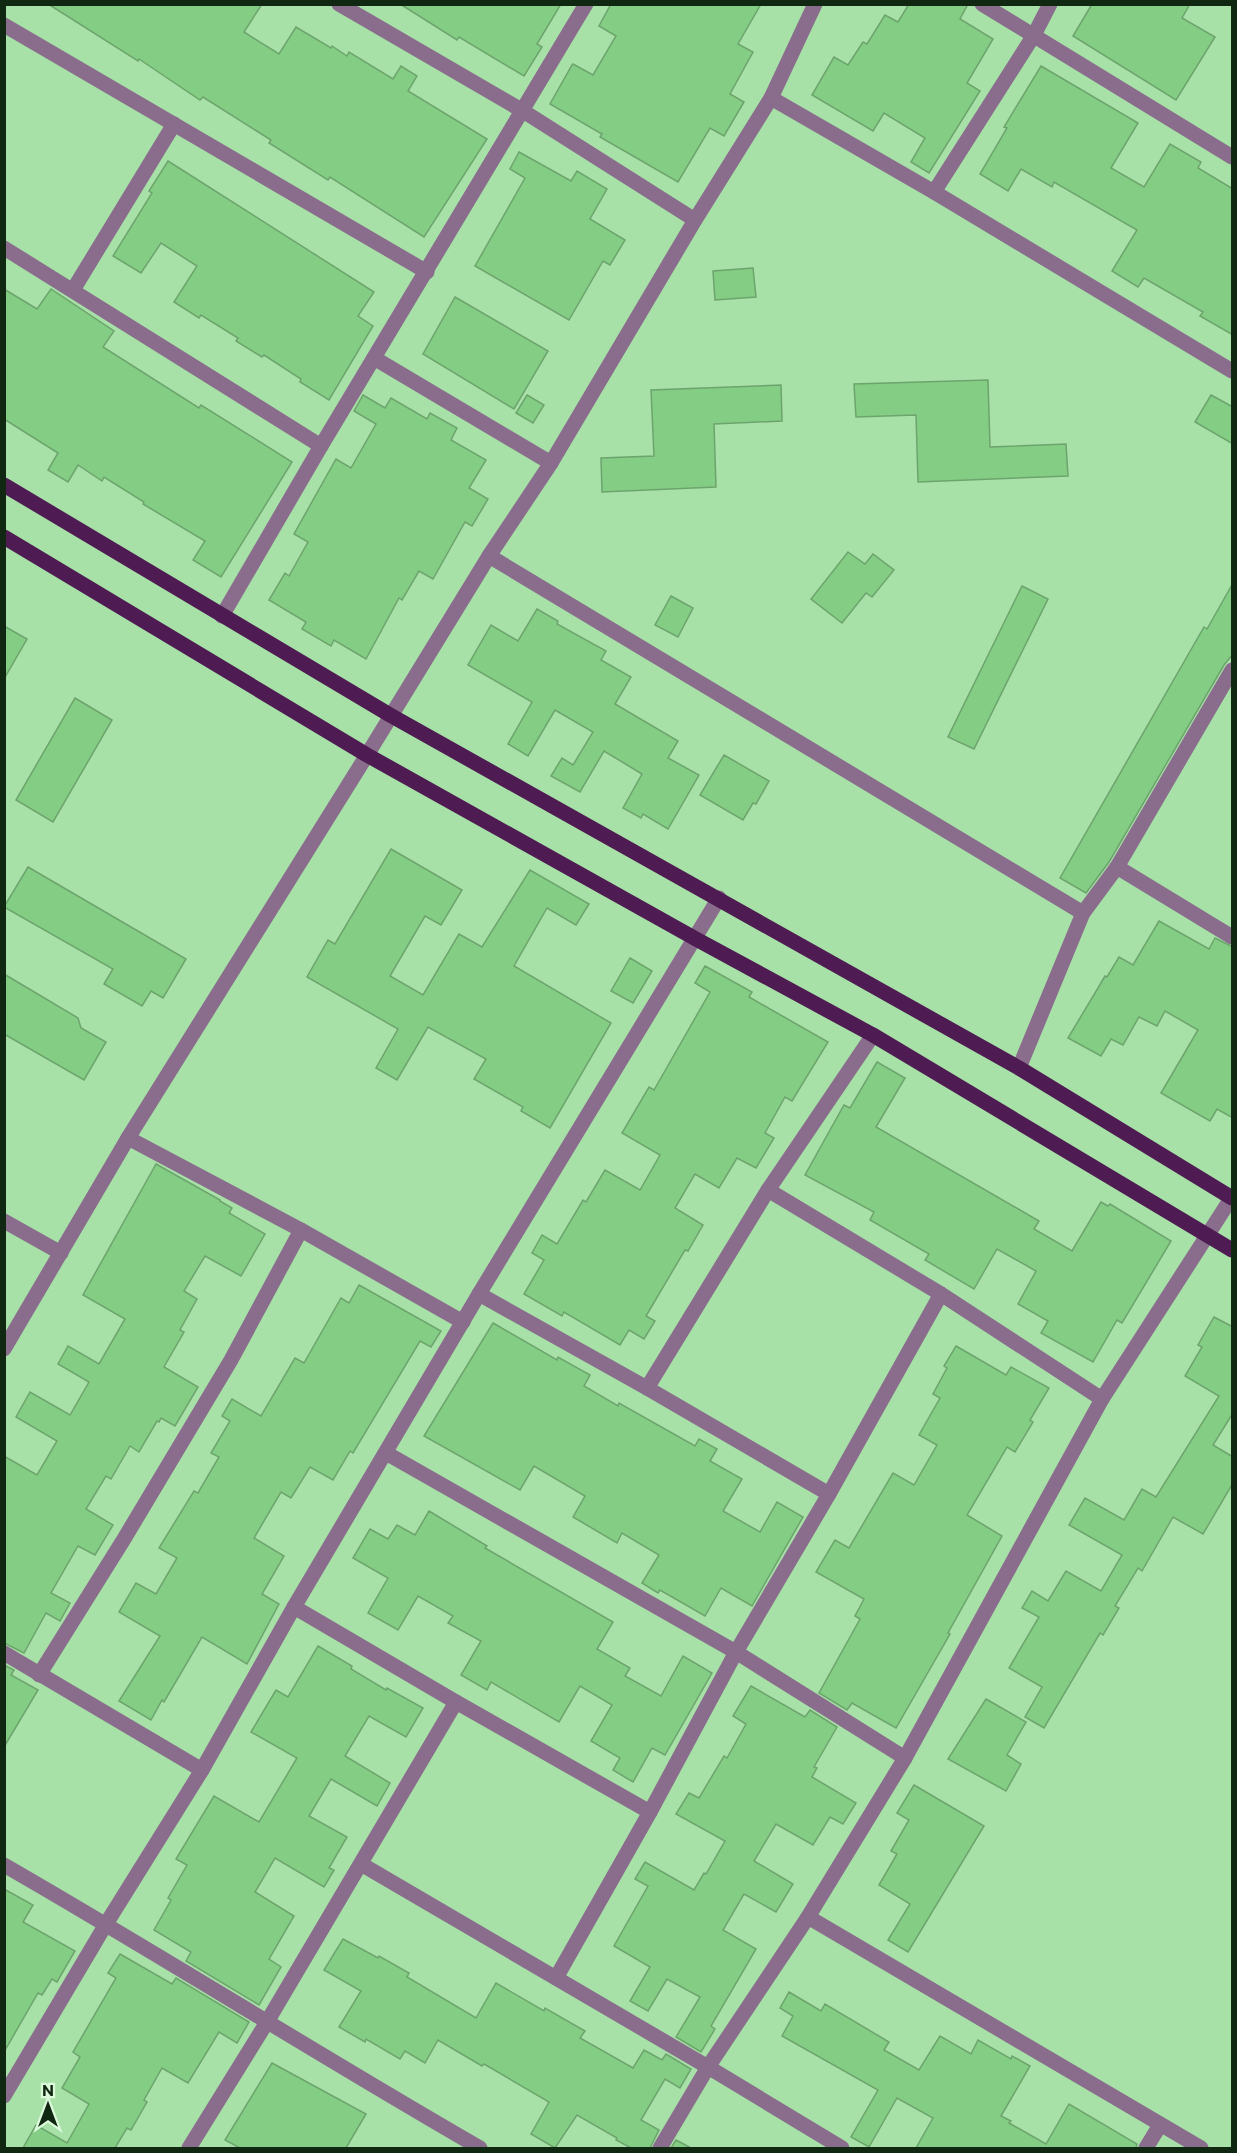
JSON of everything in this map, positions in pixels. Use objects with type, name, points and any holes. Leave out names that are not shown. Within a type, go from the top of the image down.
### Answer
[{"type":"main road","points":[[4,484],[390,715],[1019,1068],[1232,1198]]},
{"type":"main road","points":[[4,537],[367,756],[873,1035],[1233,1250]]},
{"type":"street","points":[[339,4],[523,111],[695,220]]},
{"type":"street","points":[[222,616],[321,446],[586,4]]},
{"type":"street","points":[[4,1349],[128,1138],[489,556],[551,463],[695,220],[771,98],[815,4]]},
{"type":"street","points":[[982,4],[1233,158]]},
{"type":"street","points":[[934,192],[1034,35],[1050,4]]},
{"type":"street","points":[[4,25],[427,272]]},
{"type":"street","points":[[771,98],[934,192],[1233,371]]},
{"type":"street","points":[[73,291],[174,124]]},
{"type":"street","points":[[4,248],[321,446]]},
{"type":"street","points":[[374,358],[551,463]]},
{"type":"street","points":[[489,556],[1083,913]]},
{"type":"street","points":[[1019,1068],[1083,913],[1117,867],[1233,670]]},
{"type":"street","points":[[1117,867],[1233,937]]},
{"type":"street","points":[[4,2096],[106,1923],[202,1770],[294,1608],[479,1294],[719,898]]},
{"type":"street","points":[[647,1388],[768,1190],[873,1035]]},
{"type":"street","points":[[128,1138],[301,1230],[463,1322]]},
{"type":"street","points":[[768,1190],[941,1294],[1102,1399]]},
{"type":"street","points":[[660,2148],[708,2067],[808,1917],[905,1758],[1102,1399],[1232,1198]]},
{"type":"street","points":[[4,1221],[61,1253]]},
{"type":"street","points":[[39,1675],[231,1360],[301,1230]]},
{"type":"street","points":[[479,1294],[829,1494]]},
{"type":"street","points":[[556,1978],[650,1812],[736,1652],[829,1494],[941,1294]]},
{"type":"street","points":[[386,1453],[736,1652],[905,1758]]},
{"type":"street","points":[[294,1608],[650,1812]]},
{"type":"street","points":[[4,1653],[202,1770]]},
{"type":"street","points":[[189,2148],[362,1864],[456,1702]]},
{"type":"street","points":[[362,1864],[842,2148]]},
{"type":"street","points":[[4,1865],[106,1923],[267,2022],[480,2148]]},
{"type":"street","points":[[808,1917],[1201,2148]]},
{"type":"street","points":[[1146,2148],[1160,2125]]},
{"type":"building","points":[[48,4],[262,4],[244,32],[279,54],[296,27],[347,56],[349,52],[393,79],[401,66],[417,76],[408,91],[487,139],[424,237],[330,177],[328,180],[269,143],[271,140],[203,97],[200,100],[139,59],[138,61]]},
{"type":"building","points":[[400,4],[561,4],[537,44],[542,47],[524,76],[459,37],[457,40]]},
{"type":"building","points":[[611,4],[761,4],[738,44],[753,52],[730,94],[744,102],[724,136],[710,128],[678,182],[600,137],[602,134],[550,104],[573,64],[593,75],[616,36],[599,26]]},
{"type":"building","points":[[909,4],[968,4],[960,19],[993,39],[967,83],[980,91],[929,173],[911,162],[925,138],[884,113],[873,131],[812,95],[834,57],[848,65],[863,42],[867,44],[885,15],[898,22]]},
{"type":"building","points":[[1092,4],[1190,4],[1182,18],[1215,37],[1176,100],[1073,36]]},
{"type":"building","points":[[1041,66],[1138,123],[1111,168],[1144,187],[1170,144],[1201,162],[1198,168],[1233,189],[1233,335],[1200,316],[1203,312],[1144,278],[1138,287],[1112,271],[1137,230],[1054,182],[1052,187],[1021,169],[1008,191],[980,174],[1007,128],[1004,127]]},
{"type":"building","points":[[519,152],[571,181],[577,171],[607,189],[590,219],[625,240],[610,265],[603,261],[569,320],[475,266],[525,178],[510,169]]},
{"type":"building","points":[[168,161],[374,292],[358,316],[373,326],[329,400],[264,355],[262,357],[236,341],[238,338],[201,315],[199,318],[174,302],[197,266],[161,243],[141,273],[113,256],[152,193],[149,191]]},
{"type":"building","points":[[753,268],[756,297],[715,300],[713,271]]},
{"type":"building","points":[[4,289],[37,309],[51,289],[114,331],[103,347],[199,408],[201,405],[292,462],[221,577],[193,560],[205,541],[143,504],[144,502],[104,477],[102,481],[78,465],[68,482],[48,470],[58,453],[4,419]]},
{"type":"building","points":[[455,297],[548,351],[514,409],[423,354]]},
{"type":"building","points":[[988,380],[990,447],[1066,444],[1068,476],[918,482],[916,415],[856,417],[854,384]]},
{"type":"building","points":[[781,385],[782,421],[714,424],[716,487],[602,492],[601,458],[654,456],[651,390]]},
{"type":"building","points":[[363,395],[385,408],[391,398],[427,419],[430,413],[457,428],[451,440],[486,460],[469,488],[488,499],[472,526],[465,522],[433,579],[419,571],[402,600],[399,598],[366,659],[334,640],[331,646],[302,629],[306,622],[269,600],[285,573],[289,576],[308,542],[294,534],[336,459],[351,468],[376,424],[354,411]]},
{"type":"building","points":[[527,395],[544,405],[533,423],[516,413]]},
{"type":"building","points":[[1211,395],[1233,407],[1233,444],[1195,422]]},
{"type":"building","points":[[848,552],[865,564],[873,554],[894,570],[872,597],[866,593],[842,623],[811,599]]},
{"type":"building","points":[[1233,583],[1233,654],[1224,665],[1109,862],[1086,893],[1060,878],[1204,627],[1207,629]]},
{"type":"building","points":[[1022,586],[1048,599],[974,749],[948,737]]},
{"type":"building","points":[[671,596],[693,608],[678,637],[655,625]]},
{"type":"building","points":[[537,609],[558,621],[557,624],[606,651],[601,660],[631,677],[615,704],[678,741],[668,758],[699,775],[668,829],[643,814],[641,818],[623,808],[642,774],[604,751],[580,792],[551,776],[562,758],[573,765],[593,732],[555,710],[528,756],[508,744],[532,702],[468,665],[491,625],[518,641]]},
{"type":"building","points":[[4,626],[27,639],[4,679]]},
{"type":"building","points":[[75,698],[112,720],[53,822],[16,800]]},
{"type":"building","points":[[724,755],[769,781],[756,804],[753,803],[743,820],[700,795]]},
{"type":"building","points":[[391,849],[462,890],[441,925],[425,916],[390,976],[423,995],[459,934],[482,947],[530,870],[589,904],[576,925],[547,908],[514,966],[611,1023],[550,1128],[521,1111],[523,1107],[474,1079],[486,1059],[428,1027],[397,1080],[376,1068],[398,1029],[307,977],[328,940],[335,944]]},
{"type":"building","points":[[28,867],[186,959],[163,998],[151,991],[142,1006],[104,984],[113,969],[4,907]]},
{"type":"building","points":[[1159,921],[1209,949],[1215,938],[1233,947],[1233,1118],[1217,1109],[1210,1121],[1161,1093],[1198,1030],[1165,1011],[1157,1026],[1139,1017],[1123,1045],[1111,1039],[1101,1056],[1068,1038],[1119,957],[1133,965]]},
{"type":"building","points":[[630,958],[652,971],[633,1003],[611,991]]},
{"type":"building","points":[[705,966],[752,992],[749,997],[828,1042],[792,1101],[785,1097],[765,1133],[774,1138],[756,1168],[737,1158],[719,1188],[695,1174],[675,1208],[703,1225],[688,1251],[685,1250],[646,1316],[655,1321],[644,1339],[629,1330],[620,1345],[564,1312],[562,1316],[524,1294],[544,1260],[532,1253],[542,1235],[557,1244],[583,1200],[586,1202],[605,1170],[640,1190],[660,1155],[622,1133],[649,1087],[654,1090],[710,992],[695,983]]},
{"type":"building","points":[[4,974],[78,1018],[81,1028],[106,1042],[84,1080],[4,1034]]},
{"type":"building","points":[[877,1062],[905,1078],[876,1127],[1039,1221],[1034,1229],[1072,1251],[1101,1202],[1108,1206],[1110,1204],[1171,1241],[1122,1323],[1117,1320],[1093,1362],[1041,1333],[1048,1321],[1018,1304],[1036,1271],[997,1249],[974,1289],[925,1260],[929,1254],[870,1220],[874,1212],[805,1175],[844,1105],[850,1108]]},
{"type":"building","points":[[156,1164],[220,1200],[232,1208],[229,1213],[265,1234],[241,1276],[205,1256],[184,1291],[197,1299],[180,1330],[184,1332],[164,1367],[198,1387],[175,1426],[161,1418],[139,1452],[130,1446],[111,1479],[106,1476],[86,1509],[113,1525],[95,1555],[78,1546],[51,1593],[70,1603],[60,1621],[46,1613],[24,1653],[4,1643],[4,1456],[37,1475],[57,1441],[16,1417],[30,1392],[70,1415],[89,1382],[58,1364],[68,1346],[99,1364],[125,1319],[83,1295]]},
{"type":"building","points":[[359,1285],[441,1331],[431,1347],[420,1341],[353,1453],[350,1451],[333,1480],[310,1467],[291,1498],[281,1492],[254,1538],[284,1556],[262,1594],[279,1604],[247,1664],[202,1637],[151,1720],[119,1701],[160,1636],[119,1612],[136,1583],[156,1594],[177,1558],[159,1548],[194,1491],[198,1493],[219,1457],[211,1453],[230,1421],[222,1416],[232,1399],[261,1416],[295,1358],[304,1363],[341,1298],[349,1303]]},
{"type":"building","points":[[1214,1317],[1233,1327],[1233,1413],[1213,1445],[1233,1457],[1233,1483],[1203,1534],[1173,1517],[1142,1571],[1138,1568],[1115,1606],[1119,1608],[1103,1635],[1100,1633],[1044,1728],[1025,1717],[1042,1687],[1009,1668],[1039,1617],[1022,1608],[1032,1591],[1048,1601],[1066,1571],[1101,1591],[1122,1555],[1069,1525],[1085,1498],[1124,1520],[1142,1489],[1156,1497],[1219,1396],[1185,1376],[1202,1347],[1198,1345]]},
{"type":"building","points":[[493,1323],[557,1360],[558,1357],[590,1375],[584,1386],[618,1406],[619,1403],[695,1446],[699,1439],[717,1449],[710,1461],[742,1479],[723,1511],[760,1532],[777,1502],[803,1517],[752,1606],[721,1588],[705,1616],[660,1590],[658,1593],[642,1583],[659,1555],[622,1533],[617,1543],[573,1517],[585,1496],[534,1466],[520,1490],[424,1436]]},
{"type":"building","points":[[956,1346],[1006,1375],[1011,1367],[1049,1388],[1030,1420],[1033,1422],[1015,1452],[1007,1447],[967,1515],[1002,1536],[948,1633],[950,1634],[896,1728],[852,1703],[847,1710],[819,1693],[860,1619],[855,1616],[864,1599],[816,1572],[835,1540],[849,1548],[893,1473],[914,1485],[937,1445],[919,1435],[940,1398],[933,1394],[947,1368],[944,1366]]},
{"type":"building","points":[[429,1511],[487,1546],[485,1548],[613,1622],[597,1649],[630,1668],[625,1676],[661,1696],[683,1656],[712,1673],[665,1755],[652,1748],[633,1782],[613,1770],[620,1758],[591,1741],[612,1705],[580,1686],[559,1722],[491,1682],[487,1690],[461,1675],[481,1641],[448,1623],[453,1616],[418,1596],[398,1630],[368,1613],[388,1578],[353,1558],[370,1529],[388,1539],[397,1525],[415,1535]]},
{"type":"building","points":[[318,1646],[386,1690],[387,1688],[423,1708],[406,1737],[369,1716],[345,1756],[390,1783],[377,1806],[331,1779],[309,1816],[347,1837],[329,1868],[334,1870],[324,1887],[275,1858],[255,1892],[294,1916],[269,1959],[281,1967],[259,2005],[186,1961],[191,1952],[154,1930],[171,1900],[168,1898],[187,1865],[176,1859],[214,1796],[259,1822],[297,1758],[251,1732],[276,1690],[288,1697]]},
{"type":"building","points":[[4,1665],[14,1670],[11,1675],[38,1690],[4,1747]]},
{"type":"building","points":[[751,1686],[805,1717],[810,1710],[837,1727],[814,1767],[817,1768],[812,1777],[856,1803],[843,1824],[830,1817],[813,1845],[776,1824],[754,1861],[793,1884],[776,1912],[744,1894],[723,1930],[756,1949],[711,2026],[715,2029],[701,2052],[676,2037],[700,1997],[667,1979],[648,2011],[630,2001],[650,1967],[614,1946],[648,1886],[635,1879],[645,1862],[694,1890],[725,1841],[676,1814],[689,1793],[699,1798],[724,1756],[727,1758],[746,1724],[733,1716]]},
{"type":"building","points":[[986,1699],[1026,1722],[1007,1755],[1021,1764],[1006,1791],[948,1759]]},
{"type":"building","points":[[914,1785],[984,1826],[908,1952],[888,1940],[910,1904],[879,1885],[897,1854],[891,1851],[909,1820],[897,1813]]},
{"type":"building","points":[[4,1889],[33,1905],[23,1922],[75,1951],[57,1982],[52,1979],[42,1995],[38,1993],[4,2052]]},
{"type":"building","points":[[343,1939],[409,1973],[407,1977],[476,2018],[496,1983],[544,2011],[545,2008],[585,2031],[580,2038],[633,2068],[644,2050],[662,2060],[666,2054],[691,2069],[680,2088],[665,2079],[641,2120],[659,2130],[650,2148],[631,2148],[577,2115],[555,2148],[531,2134],[549,2102],[484,2064],[482,2066],[438,2040],[425,2063],[405,2051],[400,2059],[366,2039],[365,2042],[339,2027],[361,1991],[324,1970]]},
{"type":"building","points":[[120,1954],[172,1984],[176,1978],[249,2022],[237,2043],[219,2032],[188,2083],[162,2068],[131,2130],[127,2128],[115,2148],[23,2148],[36,2125],[67,2143],[89,2104],[62,2088],[80,2057],[73,2052],[116,1978],[108,1973]]},
{"type":"building","points":[[789,1992],[821,2011],[825,2004],[889,2042],[884,2050],[919,2070],[940,2036],[971,2054],[978,2040],[1011,2059],[1012,2056],[1030,2066],[1001,2116],[1011,2121],[1009,2123],[1046,2144],[1069,2104],[1137,2144],[1136,2148],[916,2148],[933,2118],[897,2098],[869,2147],[851,2137],[878,2090],[782,2036],[793,2016],[780,2008]]},
{"type":"building","points":[[272,2063],[366,2114],[346,2148],[240,2148],[225,2140]]},
{"type":"building","points":[[676,2140],[691,2148],[671,2148]]}]
